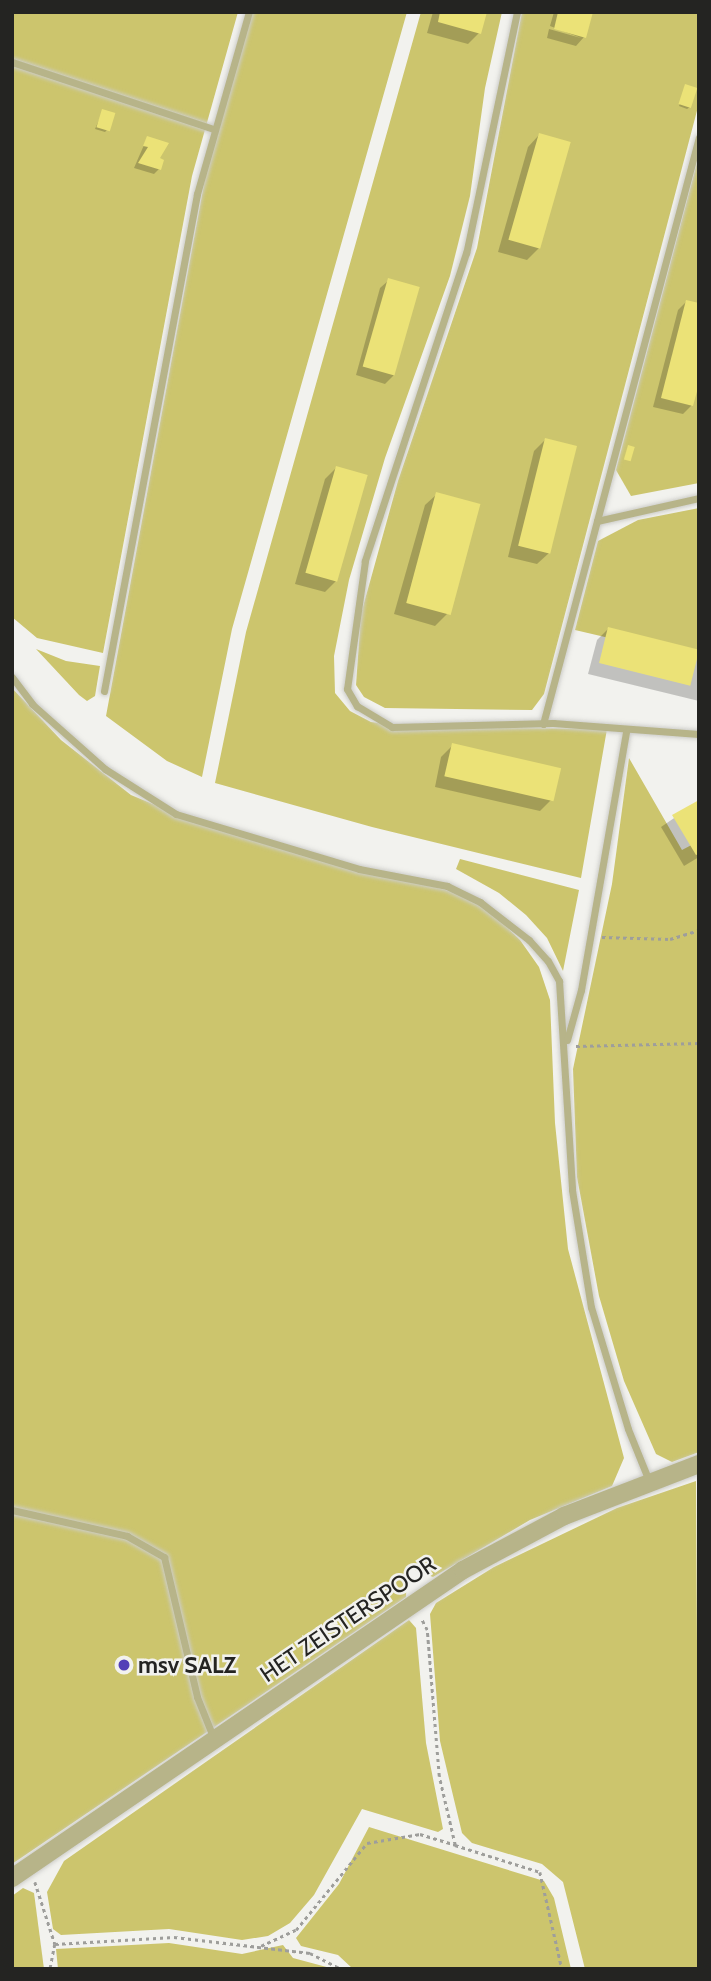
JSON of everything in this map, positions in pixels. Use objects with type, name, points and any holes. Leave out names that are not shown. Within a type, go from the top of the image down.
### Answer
[{"type":"street","name":"HET ZEISTERSPOOR","points":[[20,1873],[502,1547],[699,1464]]},
{"type":"lane","points":[[104,691],[197,194],[213,130],[249,12]]},
{"type":"lane","points":[[517,12],[466,253],[365,561],[347,689],[357,706],[392,727],[543,724],[626,732],[699,734]]},
{"type":"lane","points":[[12,62],[213,130]]},
{"type":"lane","points":[[543,724],[699,137]]},
{"type":"lane","points":[[597,520],[699,498]]},
{"type":"lane","points":[[12,677],[32,704],[105,769],[176,814],[359,869],[426,880],[480,902],[529,940],[548,961],[559,981],[572,1190],[592,1307],[628,1429],[649,1483]]},
{"type":"lane","points":[[565,1046],[590,937],[626,732]]},
{"type":"lane","points":[[12,1510],[127,1536],[164,1557],[197,1697],[215,1740]]},
{"type":"path","points":[[590,937],[670,939],[699,930]]},
{"type":"path","points":[[565,1046],[699,1043]]},
{"type":"path","points":[[417,1602],[427,1630],[439,1776],[455,1845]]},
{"type":"path","points":[[261,1945],[296,1930],[367,1843],[420,1834],[540,1872],[562,1969]]},
{"type":"path","points":[[20,1873],[43,1895],[55,1944],[51,1969]]},
{"type":"path","points":[[55,1944],[174,1937],[261,1945],[310,1953],[342,1969]]},
{"type":"shaded area","points":[[12,12],[238,12],[192,176],[103,653],[37,638],[12,617]]},
{"type":"shaded area","points":[[252,12],[407,12],[232,629],[202,777],[167,761],[106,716],[205,179]]},
{"type":"shaded area","points":[[421,12],[502,12],[485,88],[470,196],[450,276],[385,458],[349,580],[334,656],[335,693],[350,711],[371,722],[406,727],[607,729],[581,878],[372,827],[215,783],[246,632]]},
{"type":"shaded area","points":[[522,12],[699,12],[699,103],[544,694],[532,710],[385,708],[364,697],[356,685],[361,614],[398,481],[477,248]]},
{"type":"shaded area","points":[[699,155],[699,483],[631,496],[616,470]]},
{"type":"shaded area","points":[[699,508],[699,659],[575,630],[598,541],[638,520]]},
{"type":"shaded area","points":[[36,649],[66,661],[100,666],[95,696],[87,701],[79,695]]},
{"type":"shaded area","points":[[12,688],[61,740],[131,795],[213,829],[453,892],[488,909],[520,940],[539,967],[550,1000],[555,1123],[568,1249],[624,1458],[612,1486],[530,1520],[433,1577],[407,1567],[406,1597],[12,1864]]},
{"type":"shaded area","points":[[629,758],[682,850],[699,841],[699,1452],[672,1462],[656,1454],[624,1381],[599,1296],[577,1177],[573,1069],[612,884]]},
{"type":"shaded area","points":[[460,859],[579,890],[563,971],[547,938],[526,915],[499,893],[456,869]]},
{"type":"shaded area","points":[[696,1481],[699,1969],[585,1969],[563,1882],[542,1864],[472,1843],[462,1833],[440,1741],[430,1614],[436,1603],[494,1567],[617,1508]]},
{"type":"shaded area","points":[[409,1620],[416,1628],[426,1743],[443,1829],[438,1832],[362,1809],[314,1895],[290,1923],[268,1936],[242,1940],[169,1929],[61,1935],[53,1929],[47,1892],[64,1861]]},
{"type":"shaded area","points":[[369,1827],[544,1881],[554,1898],[571,1969],[353,1969],[338,1955],[301,1946],[296,1938],[339,1884]]},
{"type":"shaded area","points":[[23,1888],[34,1893],[44,1969],[12,1969],[12,1896]]},
{"type":"shaded area","points":[[169,1943],[242,1954],[283,1945],[293,1958],[334,1969],[58,1969],[56,1949]]},
{"type":"building","points":[[440,12],[487,12],[481,34],[438,22]]},
{"type":"building","points":[[558,12],[593,12],[586,38],[554,29]]},
{"type":"building","points":[[685,84],[697,88],[691,108],[679,104]]},
{"type":"building","points":[[102,109],[115,113],[110,131],[96,127]]},
{"type":"building","points":[[539,133],[571,142],[540,249],[508,240]]},
{"type":"building","points":[[147,136],[169,143],[160,158],[164,160],[161,170],[138,163],[148,147],[143,146]]},
{"type":"building","points":[[388,278],[420,287],[394,376],[363,366]]},
{"type":"building","points":[[686,300],[699,303],[699,384],[693,406],[661,398]]},
{"type":"building","points":[[545,438],[577,446],[550,554],[518,546]]},
{"type":"building","points":[[628,445],[635,447],[631,461],[624,459]]},
{"type":"building","points":[[336,466],[368,475],[337,582],[305,573]]},
{"type":"building","points":[[436,492],[480,504],[451,615],[406,603]]},
{"type":"building","points":[[608,627],[699,650],[690,686],[599,663]]},
{"type":"building","points":[[452,743],[561,768],[553,801],[444,776]]},
{"type":"building","points":[[699,800],[699,854],[696,855],[672,815]]},
{"type":"place","name":"msv SALZ","points":[[124,1665]]}]
